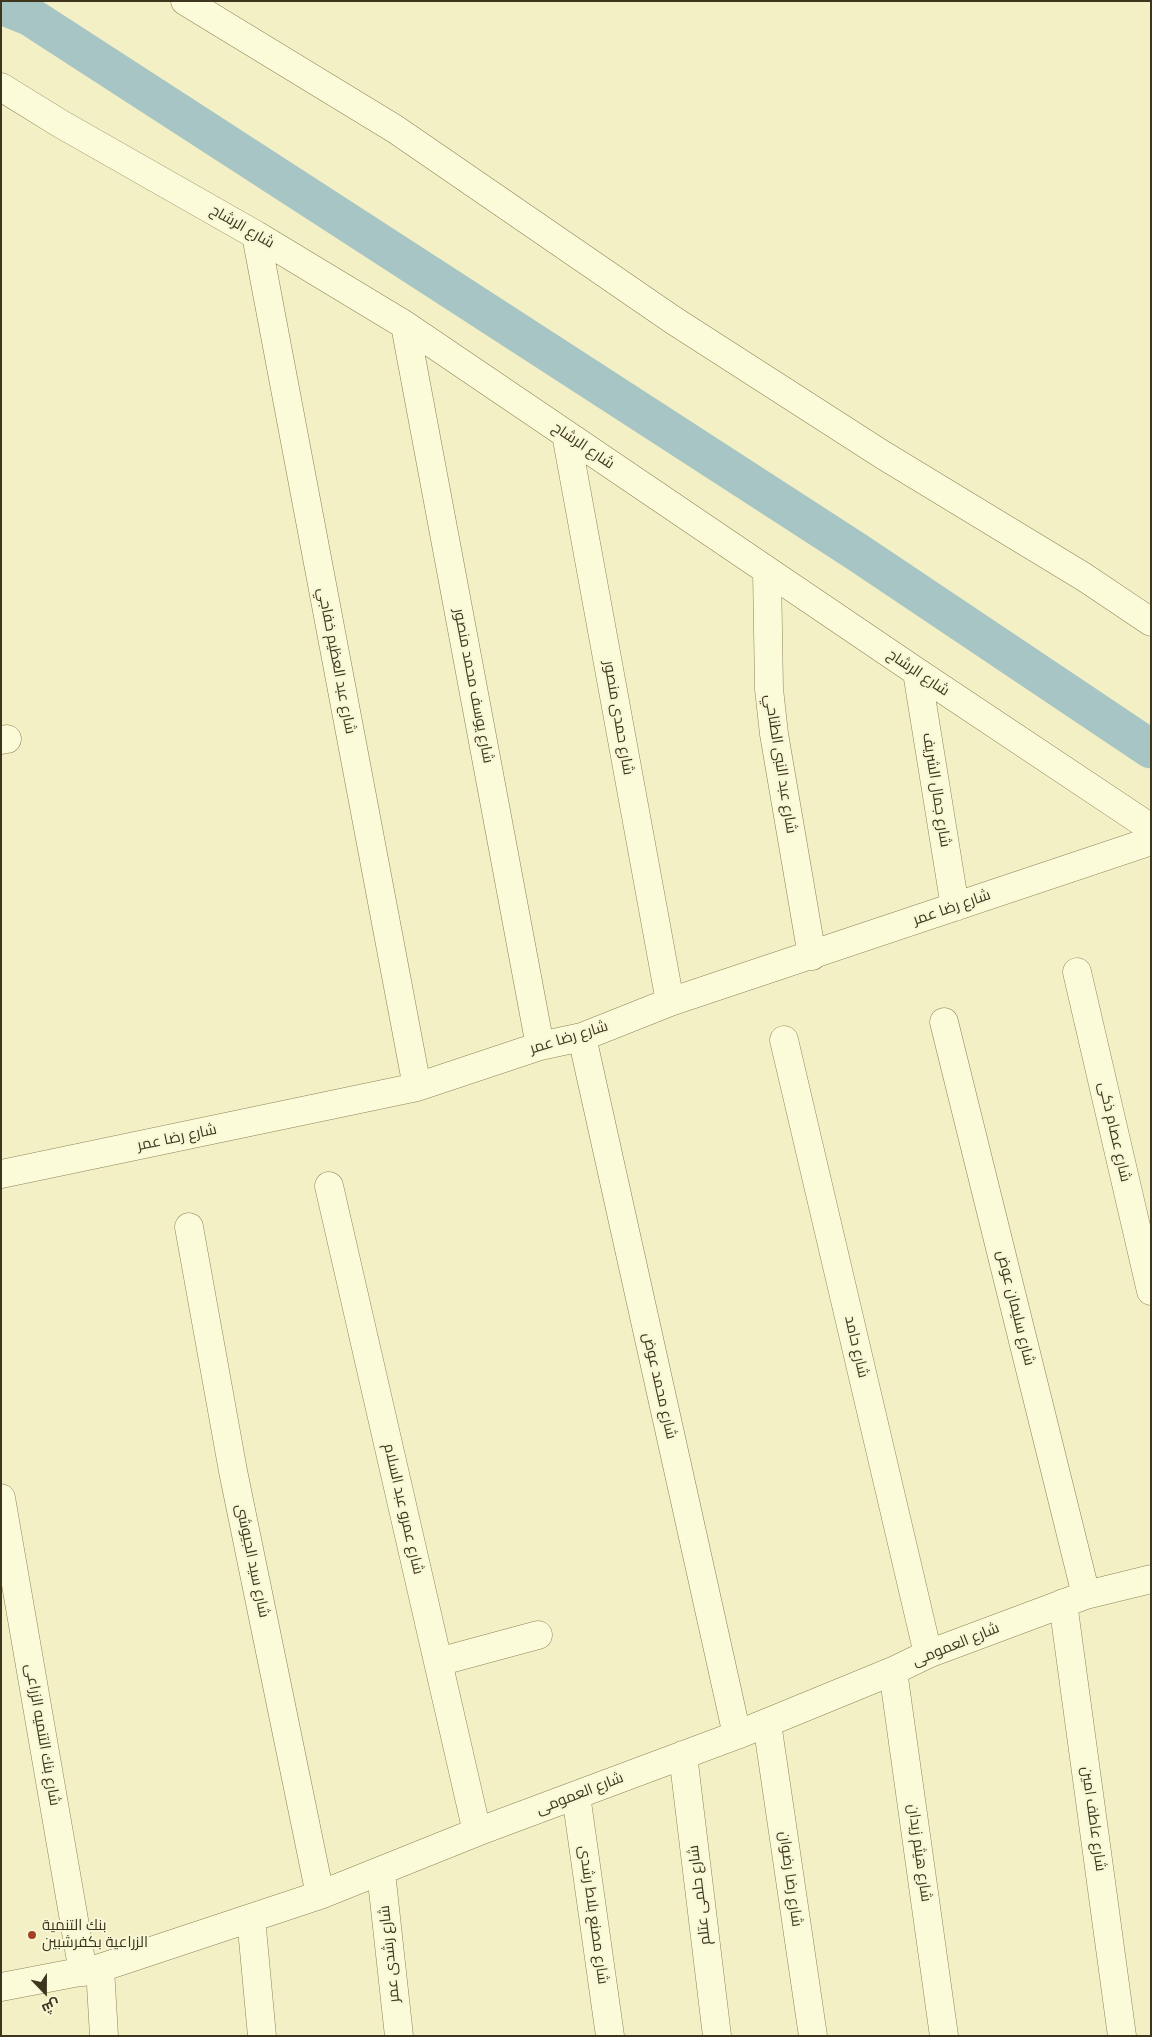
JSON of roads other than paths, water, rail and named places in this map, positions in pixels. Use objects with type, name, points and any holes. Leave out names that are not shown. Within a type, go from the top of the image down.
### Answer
[{"type":"street","points":[[185,1],[395,129],[673,320],[883,455],[1084,576],[1151,622]]},
{"type":"street","name":"شارع الرشاح","points":[[1,87],[256,235],[405,325],[767,571],[1151,828]]},
{"type":"street","name":"شارع عبد العظيم خفاجي","points":[[256,235],[417,1087]]},
{"type":"street","name":"شارع يوسف محمد منصور","points":[[405,325],[540,1046]]},
{"type":"street","name":"شارع حمدى منصور","points":[[566,434],[670,1002]]},
{"type":"street","name":"شارع عبد النبى الطناحي","points":[[767,571],[770,698],[812,956]]},
{"type":"street","name":"شارع جمال الشريف","points":[[917,672],[955,907]]},
{"type":"street","name":"شارع رضا عمر","points":[[1,1174],[417,1087],[540,1046],[582,1037],[670,1002],[1151,841]]},
{"type":"street","name":"شارع عصام ذكى","points":[[1077,972],[1151,1291]]},
{"type":"street","name":"شارع سليمان عوض","points":[[944,1022],[1074,1599]]},
{"type":"street","name":"شارع محمد عوض","points":[[582,1037],[737,1735]]},
{"type":"street","name":"شارع حامد","points":[[784,1040],[928,1654]]},
{"type":"street","name":"شارع عمرو عبد السلام","points":[[329,1186],[477,1832]]},
{"type":"street","name":"شارع سيد الجيوشى","points":[[189,1227],[233,1471],[320,1895]]},
{"type":"street","name":"شارع بنك التنميه الزراعى","points":[[2,1507],[104,2036]]},
{"type":"street","name":"شارع العمومى","points":[[1,1987],[92,1970],[320,1895],[477,1832],[737,1735],[894,1671],[928,1654],[1074,1599],[1151,1579]]},
{"type":"street","name":"شارع عاطف امين","points":[[1074,1599],[1122,2036]]},
{"type":"street","points":[[438,1662],[538,1635]]},
{"type":"street","name":"شارع هيثم زيدان","points":[[894,1671],[944,2036]]},
{"type":"street","name":"شارع رضا رضوان","points":[[767,1723],[813,2036]]},
{"type":"street","name":"شارع حلمى عتلم","points":[[683,1755],[717,2036]]},
{"type":"street","name":"شارع مصنع بلاط رشدى","points":[[576,1795],[610,2036]]},
{"type":"street","name":"شارع رشدى عمر","points":[[381,1872],[399,2036]]},
{"type":"street","points":[[251,1918],[262,2036]]},
{"type":"waterway","points":[[1,5],[29,16],[857,552],[1151,749]]},
{"type":"place","name":"بنك التنمية الزراعية بكفرشبين","points":[[32,1935]]}]
